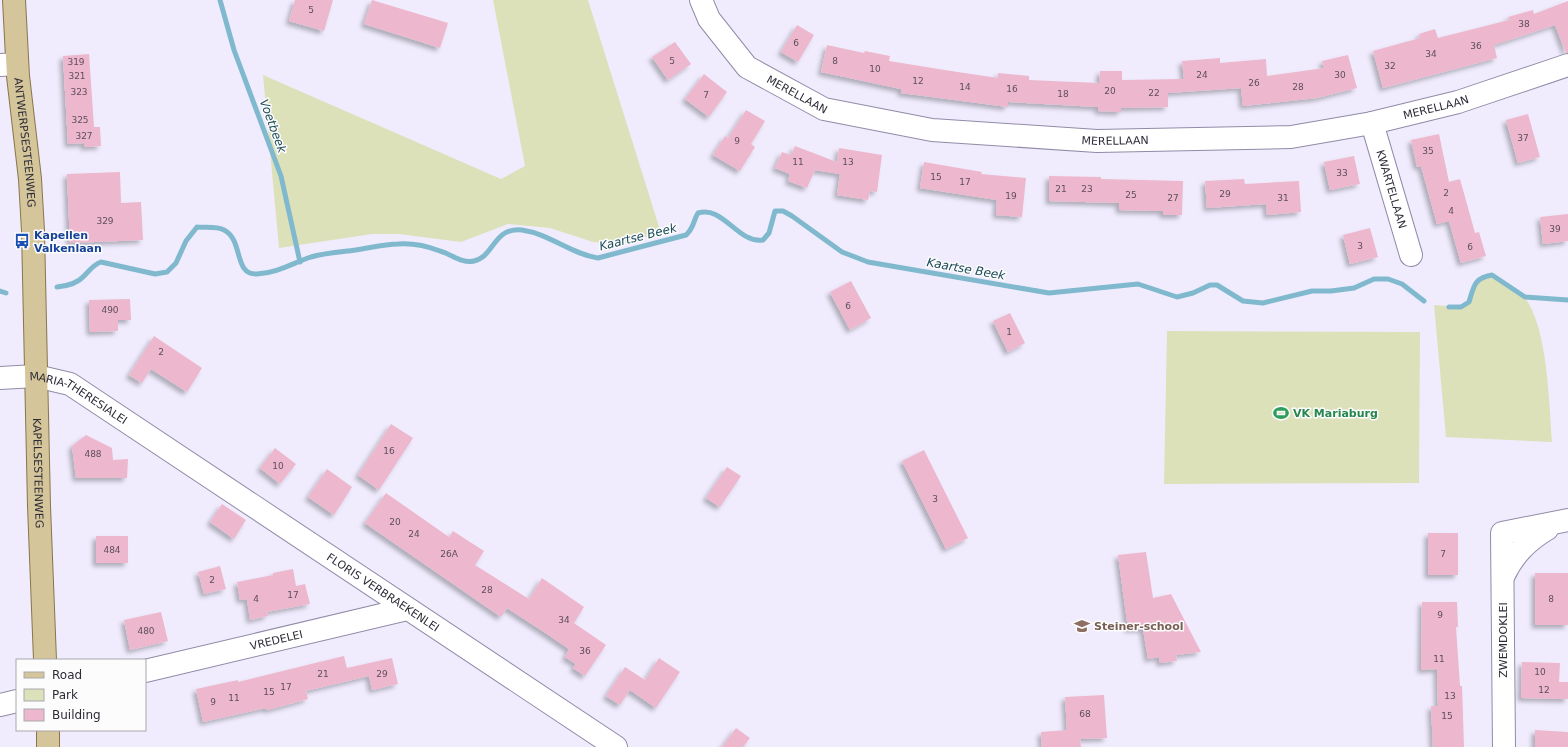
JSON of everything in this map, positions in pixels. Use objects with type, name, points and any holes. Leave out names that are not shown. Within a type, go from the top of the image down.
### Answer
[{"type":"main road","name":"ANTWERPSESTEENWEG","points":[[14,0],[9,64],[30,179],[34,286]]},
{"type":"main road","name":"KAPELSESTEENWEG","points":[[34,286],[45,659]]},
{"type":"main road","points":[[48,731],[48,747]]},
{"type":"street","name":"MERELLAAN","points":[[701,0],[709,19],[747,67],[824,109],[924,128],[1097,141],[1290,137],[1372,123],[1458,102],[1568,65]]},
{"type":"street","name":"KWARTELLAAN","points":[[1372,123],[1411,256]]},
{"type":"street","name":"MARIA-THERESIALEI","points":[[0,378],[36,376],[70,384],[149,438]]},
{"type":"street","name":"FLORIS VERBRAEKENLEI","points":[[149,438],[616,747]]},
{"type":"street","points":[[1503,576],[1510,561],[1526,535],[1565,521]]},
{"type":"street","name":"ZWEMDOKLEI","points":[[1504,747],[1502,533],[1526,535]]},
{"type":"street","name":"VREDELEI","points":[[146,671],[407,609]]},
{"type":"street","points":[[0,705],[16,701]]},
{"type":"green space","points":[[493,0],[588,0],[661,233],[617,244],[593,242],[550,228],[508,224],[461,242],[399,234],[372,234],[279,248],[263,75],[501,179],[525,166]]},
{"type":"green space","points":[[1492,275],[1519,291],[1533,311],[1543,347],[1546,367],[1552,442],[1446,437],[1434,305],[1461,307],[1469,302],[1474,287],[1478,281],[1486,276]]},
{"type":"green space","points":[[1167,331],[1420,332],[1419,483],[1164,484]]},
{"type":"building","points":[[295,0],[333,0],[324,31],[289,21]]},
{"type":"building","points":[[372,0],[448,23],[440,48],[364,24]]},
{"type":"building","points":[[1568,1],[1568,53],[1566,53],[1555,25],[1494,45],[1497,58],[1383,88],[1373,51],[1420,38],[1419,34],[1435,29],[1438,38],[1509,20],[1508,17],[1533,10],[1534,14]]},
{"type":"building","points":[[797,25],[814,35],[798,62],[781,52]]},
{"type":"building","points":[[675,42],[691,64],[668,80],[652,57]]},
{"type":"building","points":[[827,45],[864,53],[865,51],[890,56],[889,61],[998,78],[998,73],[1029,76],[1029,80],[1099,83],[1100,71],[1122,71],[1122,80],[1184,79],[1182,61],[1220,58],[1220,63],[1266,59],[1267,76],[1324,68],[1322,61],[1348,55],[1357,88],[1317,98],[1243,106],[1241,88],[1168,93],[1168,107],[1121,108],[1121,112],[1098,111],[1098,107],[1008,102],[1008,107],[901,93],[901,89],[821,72]]},
{"type":"building","points":[[89,54],[94,127],[100,127],[101,146],[84,147],[84,143],[68,144],[63,56]]},
{"type":"building","points":[[704,74],[727,92],[709,117],[685,99]]},
{"type":"building","points":[[746,110],[765,121],[751,144],[755,147],[740,171],[713,155],[725,136],[728,138]]},
{"type":"building","points":[[1528,114],[1540,157],[1518,163],[1506,120]]},
{"type":"building","points":[[1439,134],[1449,182],[1460,179],[1475,233],[1479,232],[1486,256],[1461,263],[1449,221],[1437,224],[1421,166],[1417,167],[1411,140]]},
{"type":"building","points":[[795,146],[837,162],[839,148],[882,155],[877,192],[870,191],[868,200],[837,195],[840,174],[815,170],[807,188],[788,181],[790,174],[775,168],[782,152],[791,155]]},
{"type":"building","points":[[1354,156],[1360,184],[1330,190],[1324,162]]},
{"type":"building","points":[[924,162],[982,172],[981,174],[1026,178],[1022,217],[996,215],[997,200],[920,188]]},
{"type":"building","points":[[120,172],[121,203],[141,202],[143,240],[70,243],[67,174]]},
{"type":"building","points":[[1049,176],[1183,181],[1182,215],[1163,215],[1163,211],[1119,210],[1119,203],[1049,201]]},
{"type":"building","points":[[1244,179],[1245,184],[1299,181],[1301,212],[1267,215],[1266,204],[1207,208],[1205,181]]},
{"type":"building","points":[[1568,214],[1568,241],[1543,244],[1540,217]]},
{"type":"building","points":[[1370,228],[1378,257],[1350,264],[1343,235]]},
{"type":"building","points":[[851,281],[871,318],[850,330],[830,292]]},
{"type":"building","points":[[130,299],[131,320],[118,320],[118,331],[90,332],[89,300]]},
{"type":"building","points":[[1010,313],[1025,343],[1008,352],[993,321]]},
{"type":"building","points":[[154,336],[202,368],[187,392],[151,369],[142,383],[129,375]]},
{"type":"building","points":[[391,424],[413,438],[379,490],[358,475]]},
{"type":"building","points":[[86,435],[112,448],[113,460],[128,459],[127,478],[76,478],[72,446]]},
{"type":"building","points":[[275,448],[296,464],[280,484],[260,468]]},
{"type":"building","points":[[924,450],[968,538],[946,549],[902,461]]},
{"type":"building","points":[[727,467],[741,476],[720,507],[706,498]]},
{"type":"building","points":[[327,469],[352,487],[334,515],[308,497]]},
{"type":"building","points":[[386,493],[449,537],[453,531],[484,551],[475,565],[529,599],[542,578],[584,607],[574,623],[606,645],[585,676],[573,668],[576,664],[565,657],[569,649],[507,608],[501,617],[365,523]]},
{"type":"building","points":[[222,504],[246,520],[234,539],[210,522]]},
{"type":"building","points":[[1428,533],[1458,533],[1458,575],[1428,575]]},
{"type":"building","points":[[96,536],[128,536],[128,563],[96,563]]},
{"type":"building","points":[[1146,552],[1153,598],[1171,594],[1201,652],[1176,655],[1177,661],[1160,663],[1159,657],[1148,659],[1143,629],[1128,629],[1118,555]]},
{"type":"building","points":[[220,566],[226,589],[204,594],[198,572]]},
{"type":"building","points":[[293,569],[296,586],[305,584],[310,604],[267,612],[268,616],[250,620],[247,599],[240,600],[237,582],[273,575],[273,573]]},
{"type":"building","points":[[1535,573],[1568,573],[1568,625],[1535,625]]},
{"type":"building","points":[[1422,602],[1457,602],[1458,627],[1456,627],[1460,686],[1462,686],[1464,747],[1433,747],[1431,706],[1438,706],[1437,669],[1421,670]]},
{"type":"building","points":[[161,612],[168,641],[130,650],[124,620]]},
{"type":"building","points":[[344,656],[347,668],[392,658],[398,684],[372,690],[369,676],[306,691],[308,699],[267,710],[266,708],[203,722],[196,689],[238,680],[238,682]]},
{"type":"building","points":[[659,658],[680,672],[656,708],[630,690],[620,705],[606,696],[625,667],[645,680]]},
{"type":"building","points":[[1522,662],[1560,663],[1559,682],[1568,682],[1568,699],[1521,698]]},
{"type":"building","points":[[1104,695],[1107,738],[1080,739],[1081,747],[1042,747],[1041,732],[1067,730],[1065,697]]},
{"type":"building","points":[[736,728],[750,738],[743,747],[722,747]]},
{"type":"building","points":[[1535,730],[1568,732],[1568,747],[1535,747]]},
{"type":"waterway","name":"Voetbeek","points":[[220,0],[234,50],[281,176],[300,262]]},
{"type":"waterway","name":"Kaartse Beek","points":[[57,287],[75,283],[94,266],[101,262],[155,274],[167,272],[176,263],[186,241],[197,227],[218,228],[224,230],[234,241],[241,263],[245,269],[250,273],[257,274],[278,270],[311,257],[393,244],[424,246],[470,262],[481,258],[500,237],[512,230],[532,232],[588,256],[598,258],[686,235],[691,230],[698,213],[707,212],[715,214],[746,236],[754,240],[763,240],[769,233],[775,211],[783,211],[842,252],[868,262],[1049,293],[1138,284],[1177,297],[1193,293],[1210,285],[1217,285],[1243,301],[1263,303],[1312,291],[1331,291],[1354,288],[1374,279],[1388,279],[1402,284],[1424,301]]},
{"type":"waterway","name":"Kaartse Beek","points":[[1449,307],[1461,307],[1469,302],[1474,287],[1478,281],[1486,276],[1492,275],[1525,297],[1568,300]]},
{"type":"waterway","name":"Kaartse Beek","points":[[0,291],[6,293]]},
{"type":"place","name":"Kapellen Valkenlaan","points":[[22,241]]},
{"type":"place","name":"VK Mariaburg","points":[[1281,413]]},
{"type":"place","name":"Steiner-school","points":[[1082,626]]}]
